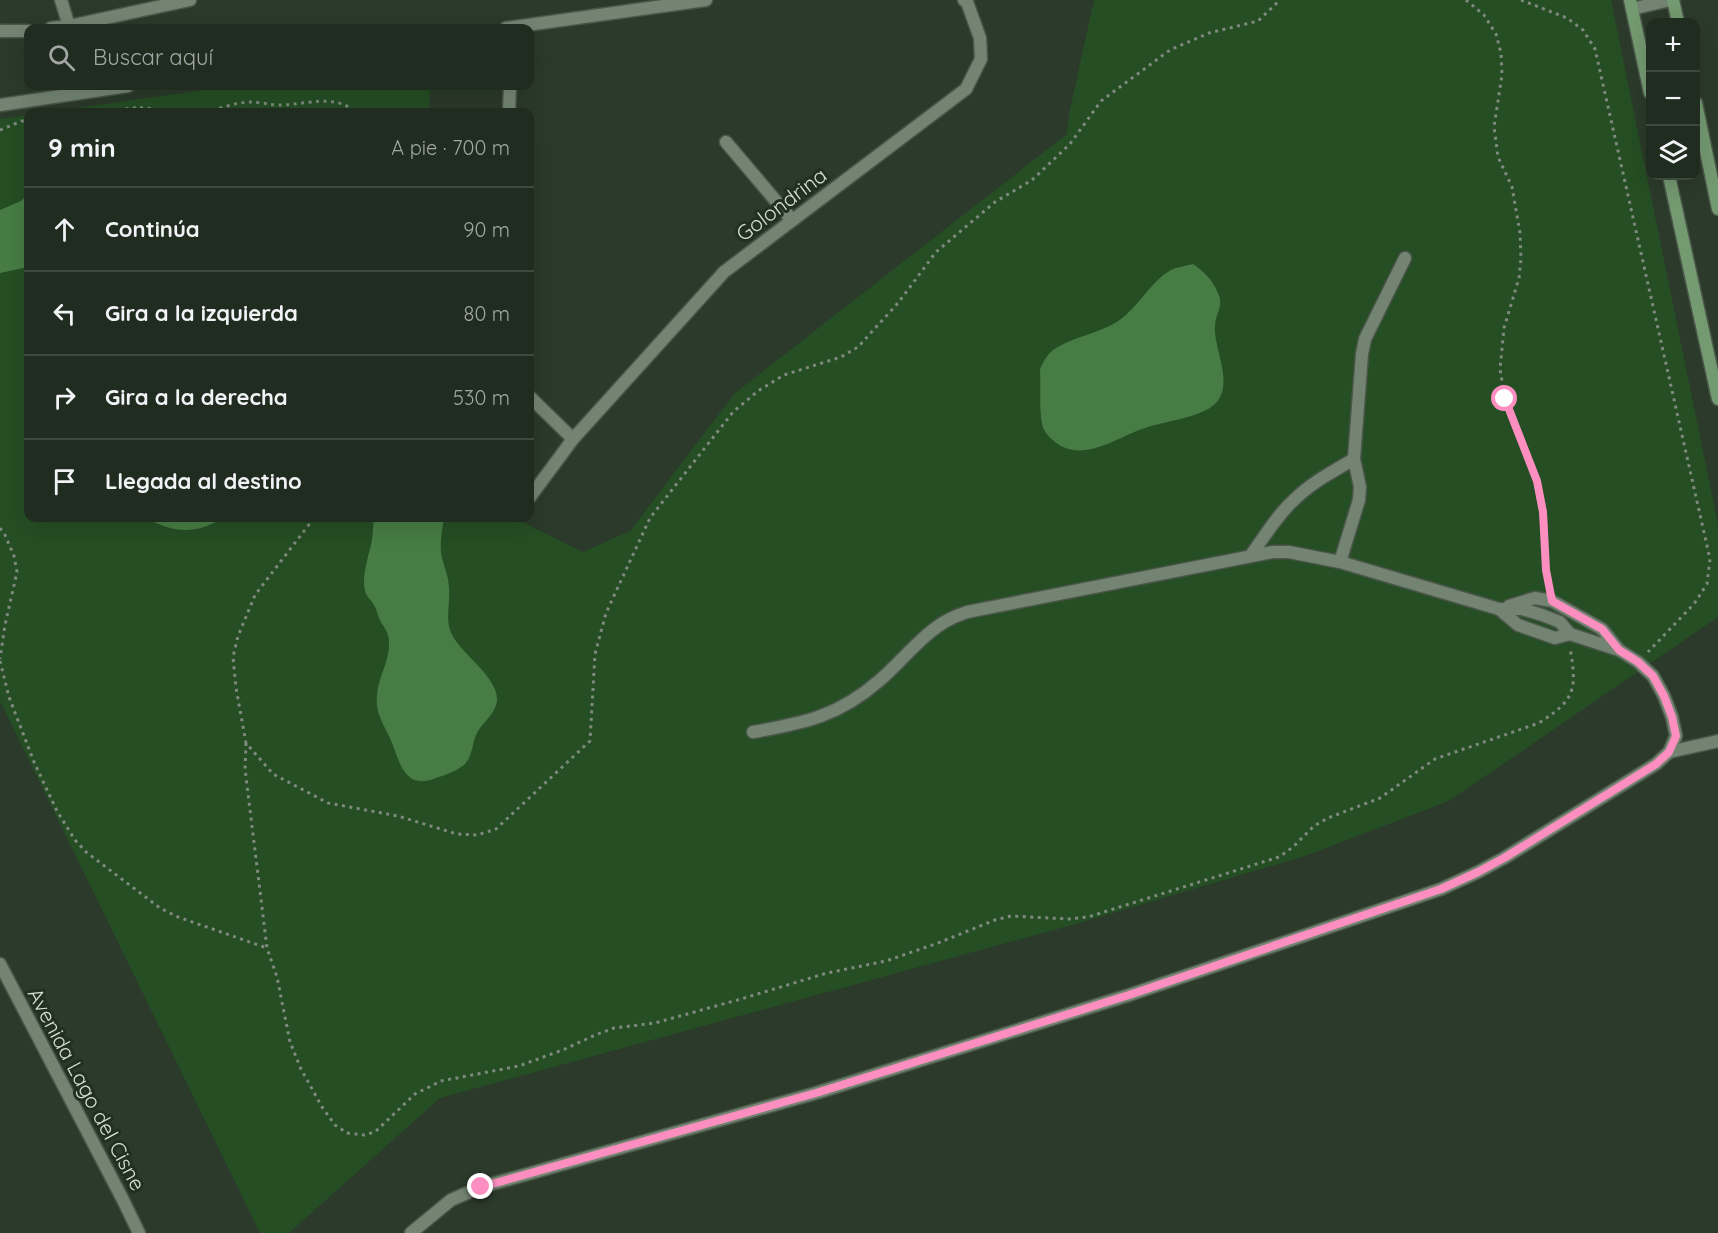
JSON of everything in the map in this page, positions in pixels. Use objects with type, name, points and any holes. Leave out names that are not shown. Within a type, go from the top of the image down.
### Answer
[{"type":"main road","points":[[1672,0],[1677,18]]},
{"type":"main road","points":[[1631,5],[1646,74]]},
{"type":"main road","points":[[1700,126],[1718,208]]},
{"type":"main road","points":[[1670,180],[1718,399]]},
{"type":"street","points":[[61,0],[68,24]]},
{"type":"street","points":[[78,24],[190,0]]},
{"type":"street","points":[[534,24],[706,0]]},
{"type":"street","name":"Golondrina","points":[[534,492],[573,439],[724,272],[966,89],[981,59],[980,38],[967,2],[964,0]]},
{"type":"street","points":[[1631,5],[1672,0]]},
{"type":"street","points":[[0,31],[24,31]]},
{"type":"street","points":[[0,105],[101,90]]},
{"type":"street","points":[[509,108],[510,90]]},
{"type":"street","points":[[726,142],[792,220]]},
{"type":"street","points":[[1340,562],[1359,500],[1358,475],[1354,459],[1359,373],[1365,339],[1405,258]]},
{"type":"street","points":[[534,401],[573,439]]},
{"type":"street","points":[[1251,555],[1283,510],[1295,498],[1354,459]]},
{"type":"street","points":[[411,1233],[451,1200],[481,1187],[816,1093],[1129,995],[1441,889],[1504,858],[1656,764],[1669,752],[1676,736],[1664,696],[1653,676],[1638,662],[1619,650],[1570,634],[1555,638],[1518,625],[1499,609],[1340,562],[1289,552],[1251,555],[967,612],[950,618],[936,628],[879,681],[852,702],[827,715],[792,725],[753,732]]},
{"type":"street","points":[[1499,609],[1535,598],[1552,601],[1602,629],[1619,650]]},
{"type":"street","points":[[1669,752],[1718,741]]},
{"type":"street","name":"Avenida Lago del Cisne","points":[[0,964],[139,1233]]},
{"type":"path","points":[[246,743],[273,774],[328,803],[398,816],[457,834],[477,835],[496,830],[590,741],[595,654],[606,613],[650,518],[734,412],[758,391],[784,375],[841,357],[858,347],[898,303],[936,252],[995,202],[1032,180],[1070,144],[1101,101],[1170,50],[1209,33],[1258,21],[1280,0]]},
{"type":"path","points":[[1466,0],[1484,15],[1496,34],[1501,54],[1502,75],[1494,127],[1498,157],[1512,187],[1520,233],[1521,259],[1519,278],[1504,328],[1500,369],[1505,399],[1537,481],[1543,512],[1546,570],[1552,601]]},
{"type":"path","points":[[1521,0],[1567,18],[1583,30],[1595,49],[1710,559],[1707,584],[1694,604],[1638,662]]},
{"type":"path","points":[[223,108],[249,102],[279,105],[320,101],[340,103],[351,108]]},
{"type":"path","points":[[128,108],[153,108]]},
{"type":"path","points":[[0,130],[24,121]]},
{"type":"path","points":[[311,522],[255,595],[238,636],[233,657],[246,743],[245,769],[267,948],[277,976],[290,1042],[301,1069],[335,1125],[347,1133],[364,1135],[375,1132],[415,1094],[441,1081],[519,1066],[614,1028],[655,1023],[827,973],[885,961],[1011,916],[1069,919],[1088,917],[1279,857],[1287,853],[1314,826],[1328,818],[1380,798],[1435,759],[1539,723],[1563,706],[1571,695],[1573,685],[1570,634]]},
{"type":"path","points":[[0,528],[15,556],[17,572],[3,634],[0,660],[9,697],[34,762],[57,811],[75,840],[86,852],[160,909],[267,948]]},
{"type":"shaded area","points":[[1094,0],[1611,0],[1718,525],[1718,617],[1449,801],[1305,856],[1076,924],[440,1098],[289,1233],[260,1233],[0,701],[0,119],[24,116],[24,522],[522,522],[583,552],[630,531],[735,393],[1067,134],[1069,114]]},
{"type":"shaded area","points":[[205,90],[430,90],[429,108],[76,108]]},
{"type":"shaded area","points":[[24,198],[24,268],[0,273],[0,210]]},
{"type":"shaded area","points":[[1193,264],[1210,279],[1220,301],[1215,335],[1222,367],[1223,388],[1214,405],[1199,413],[1145,428],[1088,450],[1066,448],[1055,442],[1044,429],[1041,418],[1040,369],[1047,356],[1060,346],[1117,322],[1164,275],[1173,269]]},
{"type":"shaded area","points":[[154,522],[215,522],[203,527],[184,530]]},
{"type":"shaded area","points":[[374,522],[443,522],[441,548],[449,585],[450,630],[461,647],[485,673],[496,692],[497,701],[494,709],[478,731],[465,764],[449,773],[425,781],[416,780],[404,771],[377,707],[378,688],[388,656],[389,642],[374,605],[364,588],[364,574]]},
{"type":"route","points":[[481,1187],[816,1093],[1129,995],[1441,889],[1504,858],[1656,764],[1669,752],[1676,736],[1664,696],[1653,676],[1638,662],[1619,650],[1602,629],[1552,601],[1546,570],[1543,512],[1537,481],[1505,399]]}]
